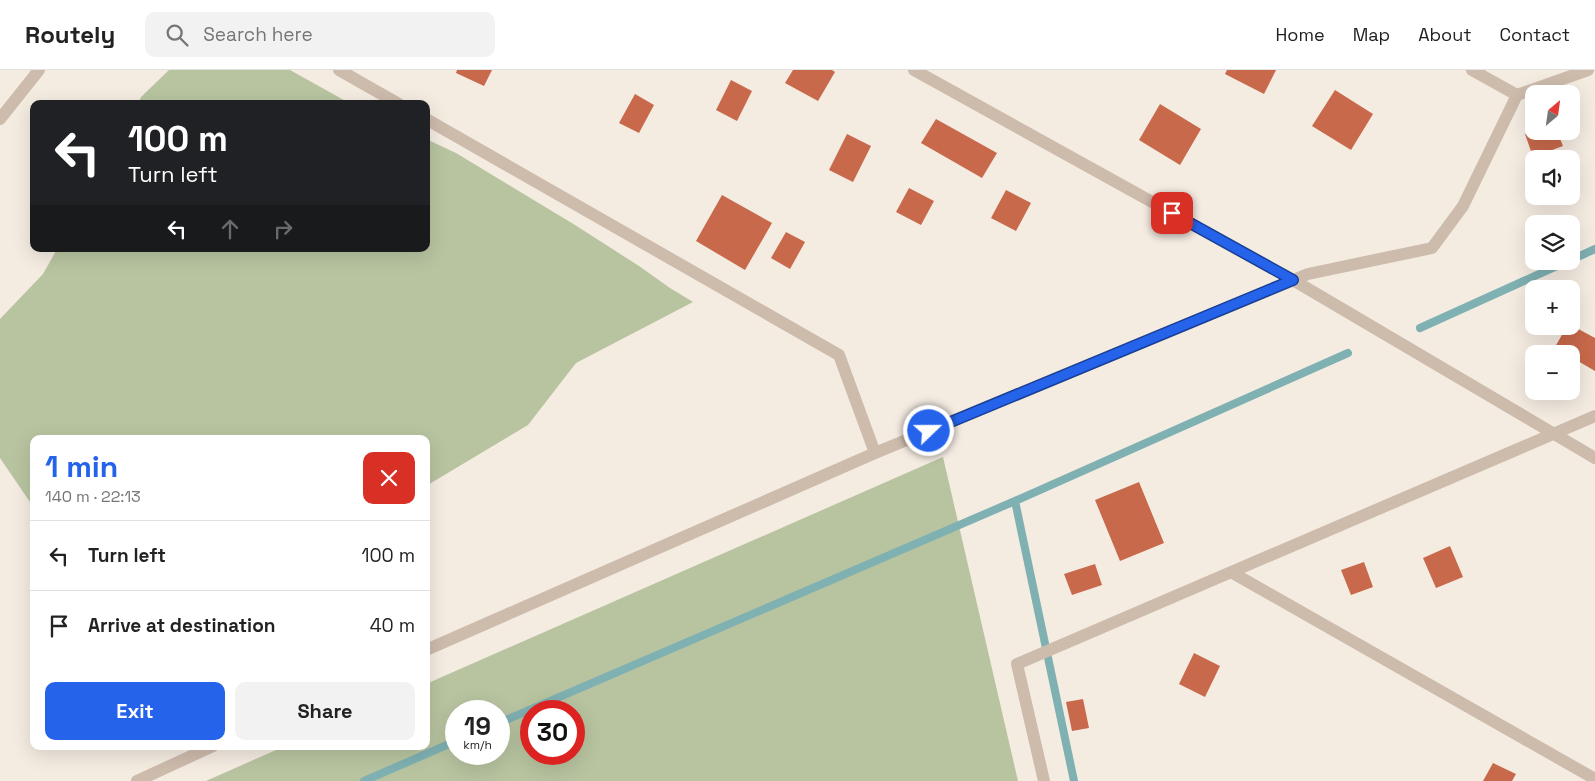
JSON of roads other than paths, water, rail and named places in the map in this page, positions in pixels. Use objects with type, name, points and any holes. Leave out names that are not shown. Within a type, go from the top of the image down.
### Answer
[{"type":"street","points":[[0,119],[39,70]]},
{"type":"street","points":[[340,70],[392,100]]},
{"type":"street","points":[[914,70],[1293,280],[1595,458]]},
{"type":"street","points":[[1472,70],[1517,95]]},
{"type":"street","points":[[430,648],[874,454],[1308,274],[1432,248],[1463,206],[1517,95],[1588,70]]},
{"type":"street","points":[[430,121],[839,355],[874,454]]},
{"type":"street","points":[[1044,781],[1017,664],[1595,416]]},
{"type":"street","points":[[1231,572],[1595,778]]},
{"type":"street","points":[[137,781],[204,750]]},
{"type":"waterway","points":[[1580,256],[1595,249]]},
{"type":"waterway","points":[[1420,328],[1548,270]]},
{"type":"waterway","points":[[510,718],[1015,501],[1348,353]]},
{"type":"waterway","points":[[1015,501],[1074,781]]},
{"type":"waterway","points":[[364,781],[445,746]]}]
